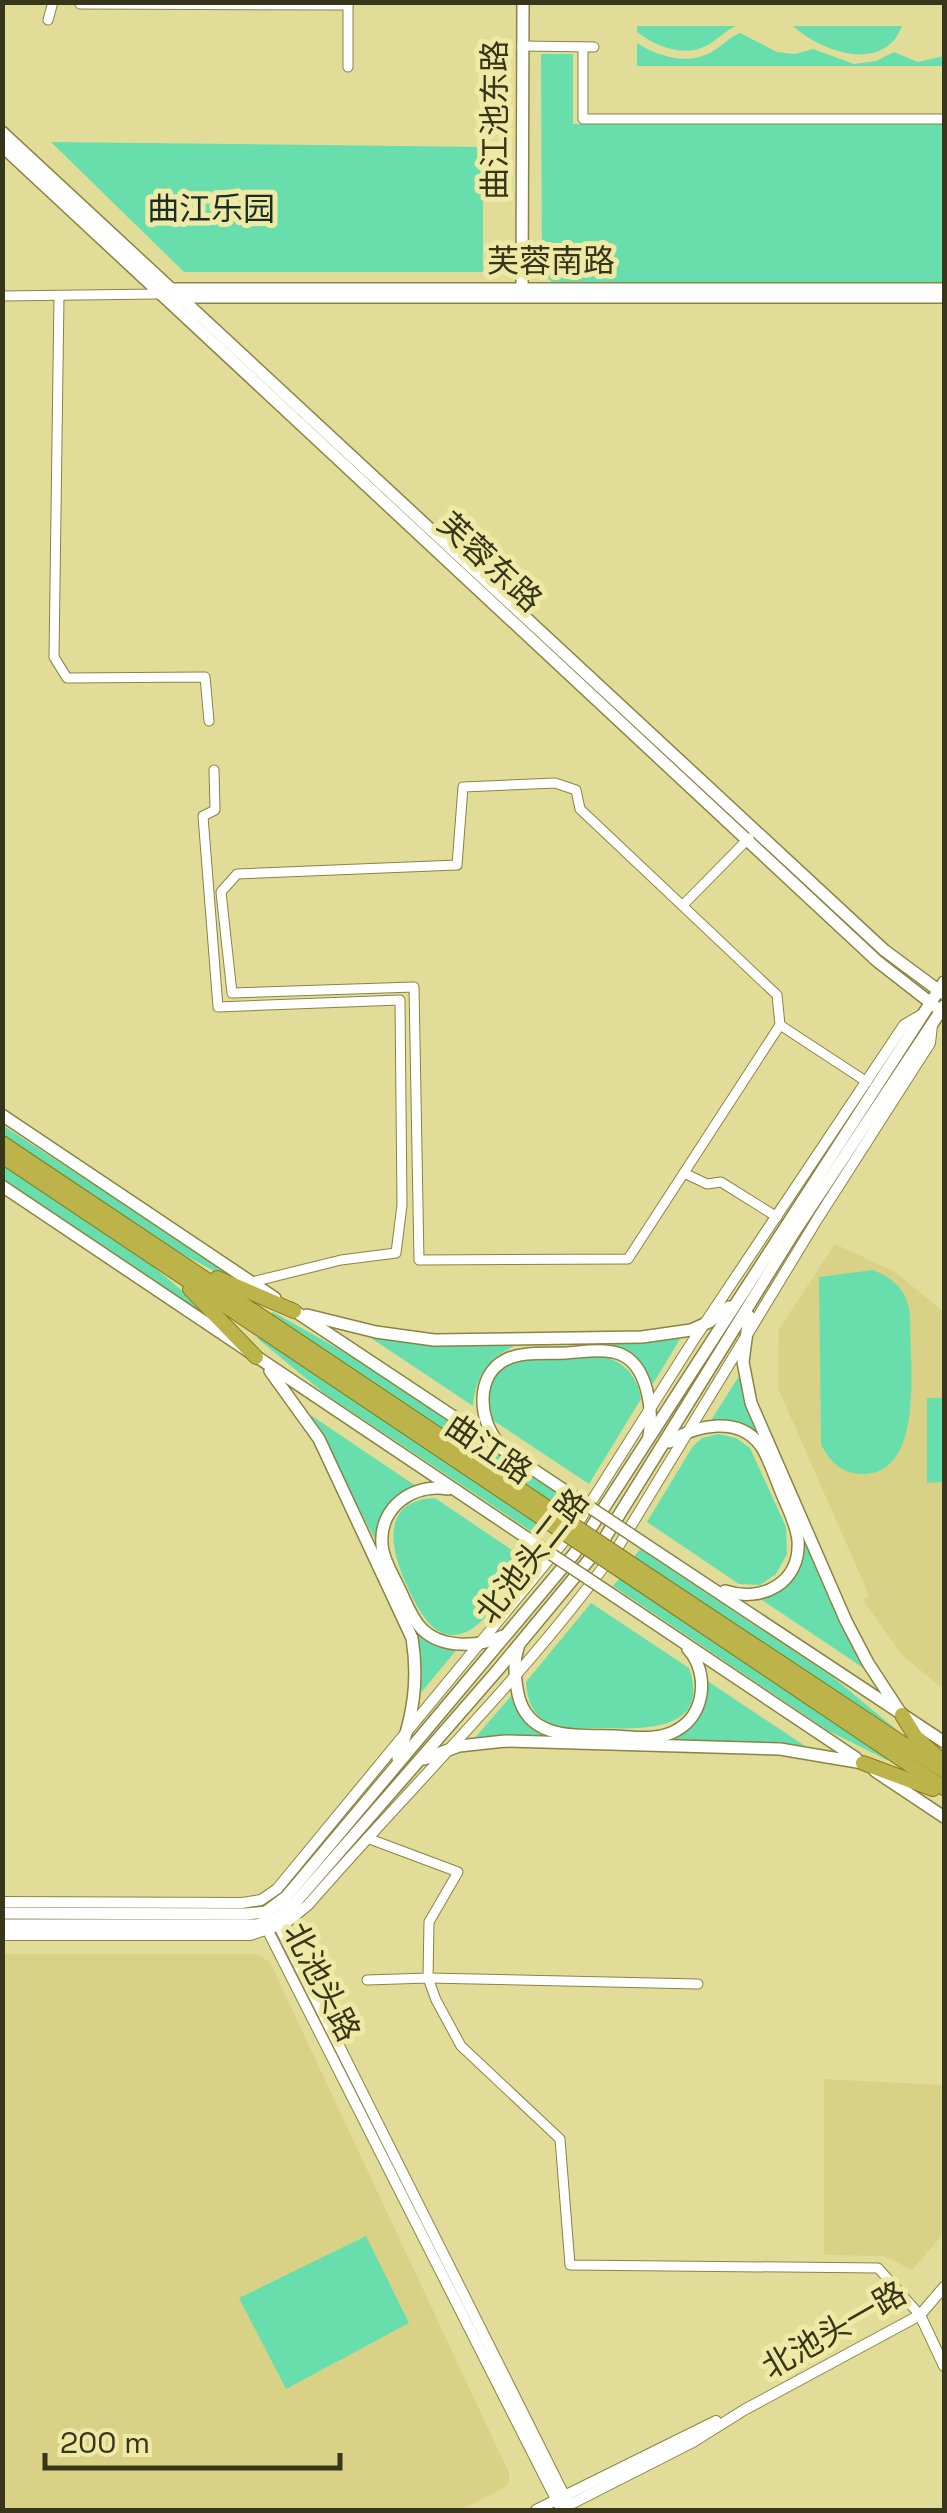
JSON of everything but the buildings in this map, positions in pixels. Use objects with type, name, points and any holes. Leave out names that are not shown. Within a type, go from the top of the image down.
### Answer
[{"type":"highway","name":"曲江路","points":[[2,1142],[169,1261],[633,1572],[944,1771]]},
{"type":"highway","name":"曲江路","points":[[2,1156],[169,1261]]},
{"type":"highway","points":[[169,1261],[294,1311]]},
{"type":"highway","points":[[169,1261],[256,1357]]},
{"type":"highway","name":"曲江路","points":[[633,1572],[944,1791]]},
{"type":"highway","points":[[902,1715],[915,1736],[944,1764]]},
{"type":"highway","points":[[863,1763],[944,1791]]},
{"type":"main road","name":"曲江池东路","points":[[522,294],[523,2]]},
{"type":"main road","name":"芙蓉东路","points":[[2,132],[884,950],[943,990]]},
{"type":"main road","name":"芙蓉东路","points":[[2,146],[877,961],[936,1011]]},
{"type":"main road","name":"芙蓉南路","points":[[522,294],[944,288]]},
{"type":"main road","name":"芙蓉南路","points":[[158,294],[944,297]]},
{"type":"main road","name":"北池头二路","points":[[269,1918],[294,1904],[598,1549],[936,1011],[943,990]]},
{"type":"main road","name":"北池头二路","points":[[269,1918],[574,1554],[736,1301],[936,1011]]},
{"type":"main road","name":"曲江路","points":[[2,1115],[944,1742]]},
{"type":"main road","name":"曲江路","points":[[2,1186],[944,1817]]},
{"type":"main road","points":[[756,1299],[743,1344],[745,1382],[751,1403],[846,1621],[868,1664],[902,1715]]},
{"type":"main road","points":[[294,1311],[376,1332],[434,1340],[656,1337],[706,1323],[736,1301]]},
{"type":"main road","points":[[507,1451],[489,1431],[483,1400],[494,1369],[516,1356],[618,1354],[638,1370],[650,1410],[647,1444]]},
{"type":"main road","points":[[256,1357],[284,1388],[319,1440],[408,1627],[416,1672],[414,1706],[396,1764]]},
{"type":"main road","points":[[662,1448],[691,1430],[731,1427],[754,1439],[763,1450],[798,1537],[794,1565],[777,1588],[748,1596],[708,1586]]},
{"type":"main road","points":[[458,1492],[432,1488],[398,1501],[386,1518],[382,1547],[422,1630],[450,1643],[495,1640],[510,1631]]},
{"type":"main road","points":[[522,1641],[516,1654],[515,1673],[524,1711],[545,1730],[562,1734],[668,1734],[684,1726],[694,1714],[701,1691],[694,1656],[674,1636]]},
{"type":"main road","points":[[412,1768],[450,1749],[505,1742],[796,1750],[863,1763]]},
{"type":"main road","points":[[2,1914],[269,1918]]},
{"type":"main road","points":[[2,1925],[269,1918]]},
{"type":"street","points":[[48,20],[53,2]]},
{"type":"street","points":[[80,4],[348,4],[348,66]]},
{"type":"street","points":[[522,46],[588,47],[583,119],[944,119]]},
{"type":"street","name":"芙蓉南路","points":[[2,296],[158,294]]},
{"type":"street","points":[[59,296],[54,657],[66,678],[205,677],[209,721]]},
{"type":"street","points":[[214,770],[215,810],[203,816],[218,1007],[400,1000],[402,1206],[396,1254],[341,1260],[252,1282]]},
{"type":"street","points":[[556,783],[576,790],[580,809],[777,994],[780,1024],[628,1258],[419,1260],[414,987],[232,994],[221,892],[237,874],[457,865],[463,787],[556,783]]},
{"type":"street","points":[[683,905],[749,838]]},
{"type":"street","points":[[269,1918],[277,1889],[574,1529],[904,1025],[936,1011]]},
{"type":"street","points":[[2,1936],[236,1936],[269,1918],[308,1905],[450,1749],[608,1561],[930,1043],[936,1011]]},
{"type":"street","points":[[780,1024],[867,1082]]},
{"type":"street","points":[[684,1172],[707,1184],[720,1182],[777,1217]]},
{"type":"street","points":[[366,1838],[458,1872],[429,1922],[428,1978],[461,2046],[560,2139],[570,2265],[878,2268],[920,2315],[944,2366]]},
{"type":"street","points":[[2,1902],[225,1904],[269,1918]]},
{"type":"street","name":"北池头路","points":[[269,1918],[562,2504]]},
{"type":"street","points":[[367,1980],[698,1984]]},
{"type":"street","name":"北池头一路","points":[[536,2510],[562,2504],[693,2442],[744,2410],[920,2315],[944,2287]]},
{"type":"shaded area","points":[[835,1244],[895,1272],[944,1312],[944,1690],[900,1653],[863,1600],[869,1595],[778,1388],[779,1329]]},
{"type":"shaded area","points":[[2,1954],[256,1954],[270,1962],[509,2473],[504,2488],[460,2510],[3,2510]]},
{"type":"shaded area","points":[[824,2079],[944,2085],[944,2233],[912,2270],[885,2256],[824,2255]]},
{"type":"green space","points":[[637,26],[736,26],[708,45],[680,51],[653,42],[637,32]]},
{"type":"green space","points":[[793,26],[902,26],[893,41],[881,50],[851,54],[819,44]]},
{"type":"green space","points":[[740,33],[777,52],[795,54],[813,49],[854,64],[876,61],[894,52],[918,62],[944,56],[944,66],[637,66],[637,43],[664,56],[684,59],[704,56]]},
{"type":"green space","points":[[541,54],[573,54],[573,124],[944,124],[944,284],[553,283],[542,264]]},
{"type":"green space","name":"曲江乐园","points":[[51,142],[483,147],[483,272],[184,272]]},
{"type":"green space","points":[[2,1125],[243,1281],[241,1285],[182,1254],[3,1135]]},
{"type":"green space","points":[[2,1165],[148,1262],[212,1316],[210,1319],[3,1180]]},
{"type":"green space","points":[[873,1270],[888,1277],[906,1298],[912,1384],[905,1435],[897,1455],[883,1469],[862,1474],[837,1465],[821,1444],[819,1277]]},
{"type":"green space","points":[[273,1312],[360,1361],[559,1494],[553,1503],[270,1316]]},
{"type":"green space","points":[[365,1334],[407,1342],[519,1344],[486,1368],[477,1384],[473,1406]]},
{"type":"green space","points":[[259,1336],[538,1522],[531,1531],[325,1394]]},
{"type":"green space","points":[[678,1338],[653,1384],[621,1349],[607,1343]]},
{"type":"green space","points":[[596,1355],[626,1369],[636,1382],[641,1399],[589,1484],[488,1417],[489,1394],[495,1378],[521,1360]]},
{"type":"green space","points":[[741,1378],[763,1440],[710,1422]]},
{"type":"green space","points":[[927,1398],[944,1398],[944,1482],[927,1483]]},
{"type":"green space","points":[[309,1414],[416,1486],[393,1502],[378,1545]]},
{"type":"green space","points":[[719,1434],[736,1438],[750,1448],[786,1527],[787,1554],[776,1574],[760,1585],[739,1584],[647,1522],[693,1446],[702,1438]]},
{"type":"green space","points":[[435,1498],[531,1563],[484,1619],[455,1635],[444,1634],[427,1620],[404,1579],[395,1552],[394,1526],[398,1515],[418,1501]]},
{"type":"green space","points":[[802,1533],[865,1669],[762,1600],[788,1580]]},
{"type":"green space","points":[[640,1549],[834,1678],[904,1736],[902,1739],[633,1558]]},
{"type":"green space","points":[[620,1578],[889,1757],[887,1760],[827,1730],[613,1586]]},
{"type":"green space","points":[[591,1603],[689,1668],[693,1689],[690,1705],[682,1716],[652,1727],[573,1728],[552,1725],[537,1714],[526,1682]]},
{"type":"green space","points":[[412,1625],[458,1648],[420,1694],[420,1662]]},
{"type":"green space","points":[[706,1680],[808,1748],[668,1742],[680,1733]]},
{"type":"green space","points":[[512,1695],[554,1737],[474,1739]]},
{"type":"green space","points":[[366,2236],[409,2323],[286,2389],[239,2298]]}]
